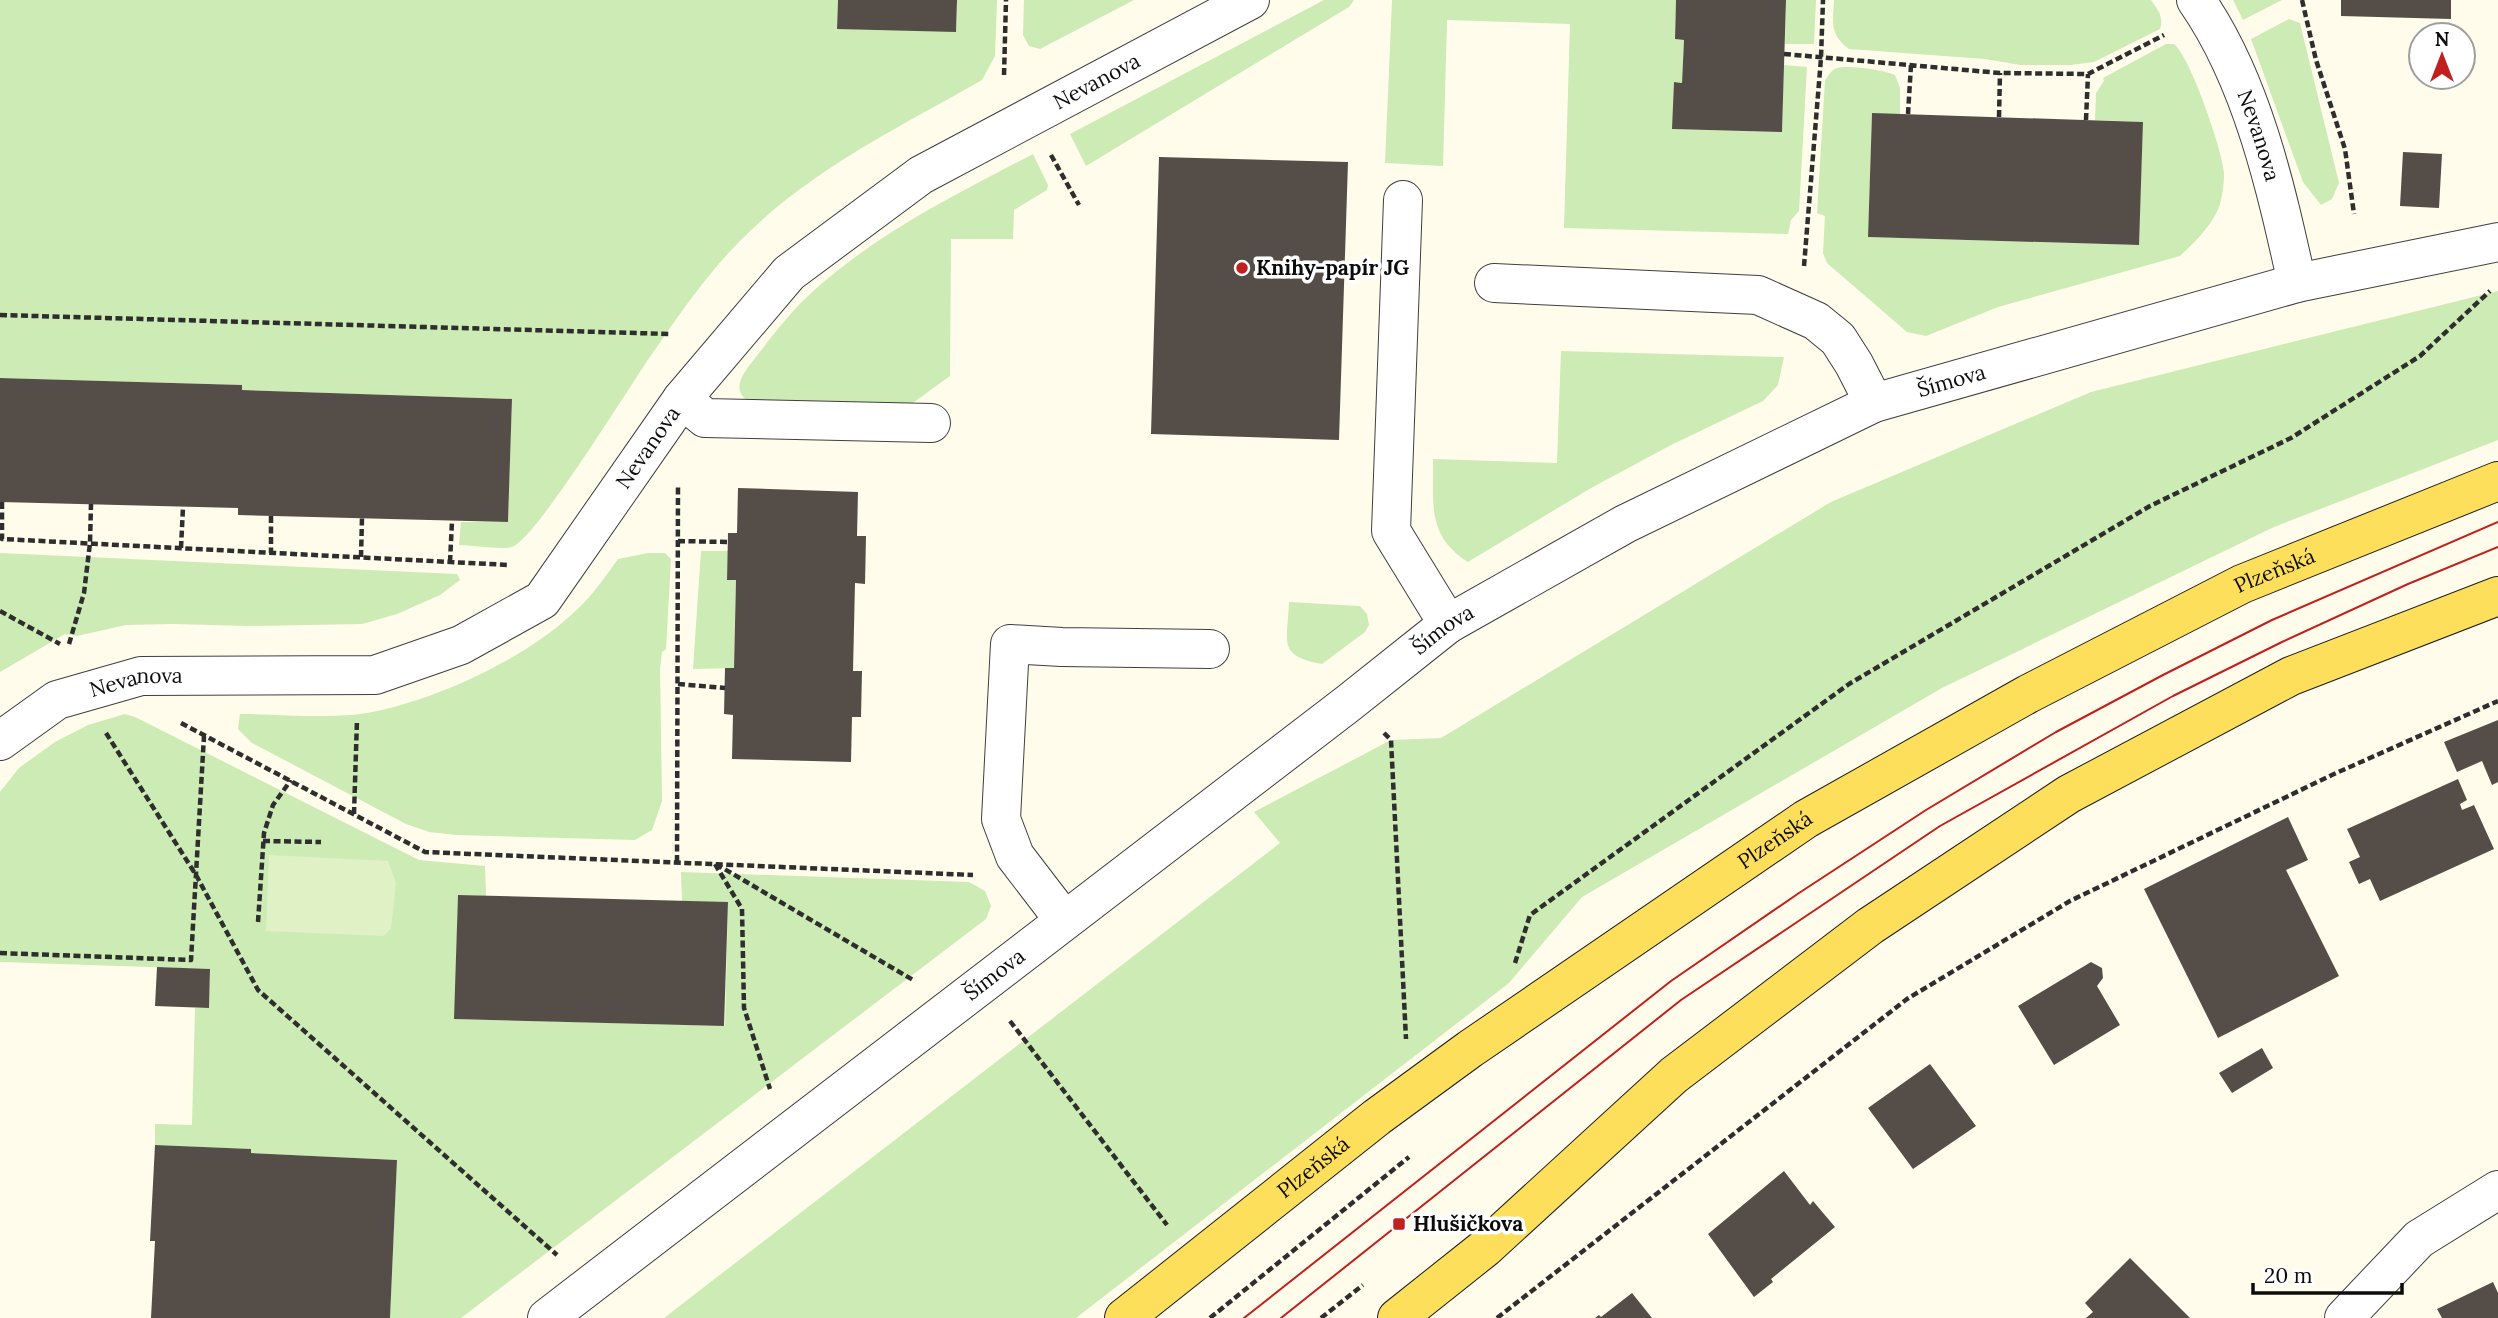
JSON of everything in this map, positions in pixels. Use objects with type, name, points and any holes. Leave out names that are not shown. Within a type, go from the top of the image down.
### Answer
[{"type":"main road","name":"Plzeňská","points":[[1124,1318],[1377,1116],[1470,1049],[1806,820],[2028,694],[2242,584],[2498,481]]},
{"type":"main road","points":[[1397,1318],[1485,1248],[1674,1075],[1870,926],[2069,794],[2291,676],[2498,596]]},
{"type":"street","name":"Nevanova","points":[[0,741],[57,700],[141,676],[375,675],[461,645],[542,600],[682,399],[789,273],[921,176],[1250,0]]},
{"type":"street","name":"Nevanova","points":[[2196,0],[2210,20],[2248,100],[2284,225],[2297,283]]},
{"type":"street","points":[[1403,200],[1391,531],[1448,624]]},
{"type":"street","name":"Šímova","points":[[547,1318],[1448,624],[1625,524],[1874,403],[2297,283],[2498,242]]},
{"type":"street","points":[[1494,283],[1758,295],[1816,321],[1838,339],[1874,403]]},
{"type":"street","points":[[682,399],[705,418],[931,423]]},
{"type":"street","points":[[1064,920],[1015,856],[1001,820],[1010,643],[1062,647],[1210,649]]},
{"type":"street","points":[[2344,1318],[2418,1239],[2498,1190]]},
{"type":"path","points":[[1004,75],[1006,0]]},
{"type":"path","points":[[1804,266],[1821,58],[1823,0]]},
{"type":"path","points":[[2302,0],[2316,60],[2345,149],[2354,214]]},
{"type":"path","points":[[1784,54],[2000,73],[2088,74],[2169,33]]},
{"type":"path","points":[[1908,114],[1910,65]]},
{"type":"path","points":[[1999,117],[2000,73]]},
{"type":"path","points":[[2086,120],[2088,74]]},
{"type":"path","points":[[1047,147],[1079,205]]},
{"type":"path","points":[[1512,972],[1530,915],[1849,684],[2150,506],[2291,438],[2420,356],[2498,284]]},
{"type":"path","points":[[0,315],[671,334]]},
{"type":"path","points":[[677,862],[678,477]]},
{"type":"path","points":[[2,502],[2,539],[514,566]]},
{"type":"path","points":[[69,643],[84,593],[91,504]]},
{"type":"path","points":[[181,548],[183,507]]},
{"type":"path","points":[[271,516],[271,553]]},
{"type":"path","points":[[361,557],[362,518]]},
{"type":"path","points":[[450,562],[452,521]]},
{"type":"path","points":[[678,541],[728,542]]},
{"type":"path","points":[[0,611],[60,644]]},
{"type":"path","points":[[678,684],[725,688]]},
{"type":"path","points":[[1497,1318],[1907,999],[2070,901],[2334,774],[2498,701]]},
{"type":"path","points":[[170,717],[425,852],[977,876]]},
{"type":"path","points":[[354,814],[358,717]]},
{"type":"path","points":[[102,726],[196,875],[258,990],[559,1257]]},
{"type":"path","points":[[1377,727],[1391,740],[1406,1041]]},
{"type":"path","points":[[0,953],[191,960],[204,735]]},
{"type":"path","points":[[258,922],[263,841],[273,805],[291,780]]},
{"type":"path","points":[[263,841],[321,842]]},
{"type":"path","points":[[715,863],[916,982]]},
{"type":"path","points":[[715,863],[742,909],[744,1008],[772,1093]]},
{"type":"path","points":[[982,984],[1170,1229]]},
{"type":"path","points":[[1210,1318],[1409,1157]]},
{"type":"green space","points":[[0,0],[838,0],[837,28],[956,31],[957,0],[997,0],[995,56],[982,80],[824,172],[766,216],[740,241],[683,310],[541,517],[512,547],[501,548],[459,545],[461,522],[508,522],[512,399],[242,390],[241,385],[0,378]]},
{"type":"green space","points":[[1024,0],[1134,0],[1040,49],[1029,46],[1023,35]]},
{"type":"green space","points":[[1324,0],[1354,0],[1349,7],[1086,166],[1070,134]]},
{"type":"green space","points":[[1392,0],[1676,0],[1675,39],[1684,40],[1682,83],[1674,82],[1673,129],[1782,132],[1784,65],[1807,67],[1799,211],[1791,220],[1788,234],[1564,228],[1570,24],[1447,20],[1443,166],[1385,163]]},
{"type":"green space","points":[[1786,0],[1816,0],[1814,44],[1785,44]]},
{"type":"green space","points":[[1834,0],[2151,0],[2160,14],[2161,25],[2160,29],[2094,62],[2020,65],[1985,59],[1849,49],[1835,33]]},
{"type":"green space","points":[[2233,0],[2282,0],[2243,20]]},
{"type":"green space","points":[[2289,19],[2300,23],[2339,183],[2332,199],[2321,205],[2303,182],[2251,39]]},
{"type":"green space","points":[[2166,44],[2174,44],[2181,52],[2197,85],[2212,126],[2224,173],[2222,197],[2215,216],[2180,256],[1998,307],[1926,336],[1907,332],[1827,263],[1823,253],[1825,216],[1817,213],[1825,81],[1835,69],[1858,68],[1890,73],[1895,75],[1900,88],[1900,114],[1872,114],[1868,237],[2138,245],[2143,122],[2095,120],[2096,93],[2104,81],[2103,78]]},
{"type":"green space","points":[[1033,154],[1048,185],[1047,190],[1014,210],[1013,239],[951,239],[950,376],[910,405],[748,401],[742,396],[741,379],[774,333],[808,296],[833,274],[887,235]]},
{"type":"green space","points":[[2498,291],[2498,440],[2274,527],[1942,688],[1582,897],[1509,983],[1076,1318],[664,1318],[1280,843],[1254,812],[1391,740],[1441,738],[1831,502],[2091,392]]},
{"type":"green space","points":[[1561,351],[1784,357],[1778,385],[1763,401],[1671,445],[1591,488],[1468,562],[1454,552],[1439,529],[1433,504],[1433,459],[1557,463]]},
{"type":"green space","points":[[701,551],[728,551],[727,580],[736,580],[734,668],[693,669]]},
{"type":"green space","points":[[0,553],[457,574],[460,580],[440,595],[397,614],[362,624],[126,625],[77,636],[65,634],[0,672]]},
{"type":"green space","points":[[648,553],[665,553],[671,559],[666,649],[662,652],[660,669],[662,801],[652,830],[635,840],[429,832],[406,824],[252,743],[238,729],[240,714],[352,715],[379,711],[438,693],[497,666],[524,650],[584,603],[618,559]]},
{"type":"green space","points":[[1289,602],[1360,606],[1367,614],[1369,625],[1365,632],[1322,664],[1307,661],[1291,651],[1288,645]]},
{"type":"green space","points":[[125,714],[419,860],[485,866],[486,896],[458,895],[455,1019],[725,1026],[728,903],[682,901],[681,872],[969,882],[985,891],[991,906],[986,919],[461,1318],[390,1318],[397,1160],[155,1145],[155,1124],[192,1125],[195,1008],[209,1008],[210,969],[0,962],[0,792],[19,768],[55,742],[88,725]]},
{"type":"green space","points":[[269,855],[388,861],[396,883],[391,928],[384,936],[266,931]]},
{"type":"building","points":[[838,0],[957,0],[956,32],[837,29]]},
{"type":"building","points":[[1676,0],[1786,0],[1782,132],[1672,129],[1674,82],[1682,83],[1684,40],[1675,39]]},
{"type":"building","points":[[2341,0],[2451,0],[2451,19],[2341,16]]},
{"type":"building","points":[[1872,113],[2143,122],[2139,245],[1868,237]]},
{"type":"building","points":[[2403,152],[2442,154],[2439,208],[2400,206]]},
{"type":"building","points":[[1159,157],[1348,162],[1339,440],[1151,434]]},
{"type":"building","points":[[0,378],[242,385],[242,390],[512,399],[508,522],[238,515],[238,508],[0,502]]},
{"type":"building","points":[[738,488],[858,492],[857,536],[866,536],[865,584],[855,583],[853,671],[862,671],[861,717],[852,717],[851,762],[732,759],[733,715],[724,714],[725,668],[734,668],[736,580],[727,580],[728,533],[737,533]]},
{"type":"building","points":[[2498,720],[2498,782],[2492,785],[2482,761],[2457,772],[2444,742]]},
{"type":"building","points":[[2458,779],[2467,800],[2460,804],[2462,810],[2474,805],[2494,849],[2380,901],[2370,879],[2359,884],[2349,862],[2360,857],[2347,829]]},
{"type":"building","points":[[2288,817],[2308,860],[2286,870],[2339,976],[2218,1038],[2144,889]]},
{"type":"building","points":[[458,895],[728,902],[724,1026],[454,1019]]},
{"type":"building","points":[[2091,962],[2102,968],[2103,978],[2097,986],[2120,1025],[2054,1065],[2018,1006]]},
{"type":"building","points":[[157,967],[210,969],[209,1008],[155,1006]]},
{"type":"building","points":[[2262,1048],[2273,1068],[2232,1093],[2219,1073]]},
{"type":"building","points":[[1930,1064],[1976,1126],[1913,1169],[1868,1108]]},
{"type":"building","points":[[155,1145],[397,1160],[390,1318],[151,1318],[155,1241],[150,1241]]},
{"type":"building","points":[[1784,1171],[1810,1205],[1813,1201],[1835,1227],[1771,1279],[1773,1282],[1754,1297],[1708,1234]]},
{"type":"building","points":[[2130,1258],[2190,1318],[2086,1318],[2093,1312],[2085,1303]]},
{"type":"building","points":[[2493,1282],[2498,1293],[2498,1318],[2442,1318],[2437,1309]]},
{"type":"building","points":[[1632,1293],[1652,1318],[1595,1318],[1599,1315],[1601,1317]]},
{"type":"tram line","points":[[1244,1318],[1671,981],[1926,810],[2056,732],[2272,620],[2498,522]]},
{"type":"tram line","points":[[1281,1318],[1681,1000],[1940,826],[2173,696],[2408,584],[2498,547]]},
{"type":"place","name":"Knihy-papír JG","points":[[1242,268]]},
{"type":"place","name":"Hlušičkova","points":[[1399,1224]]}]
